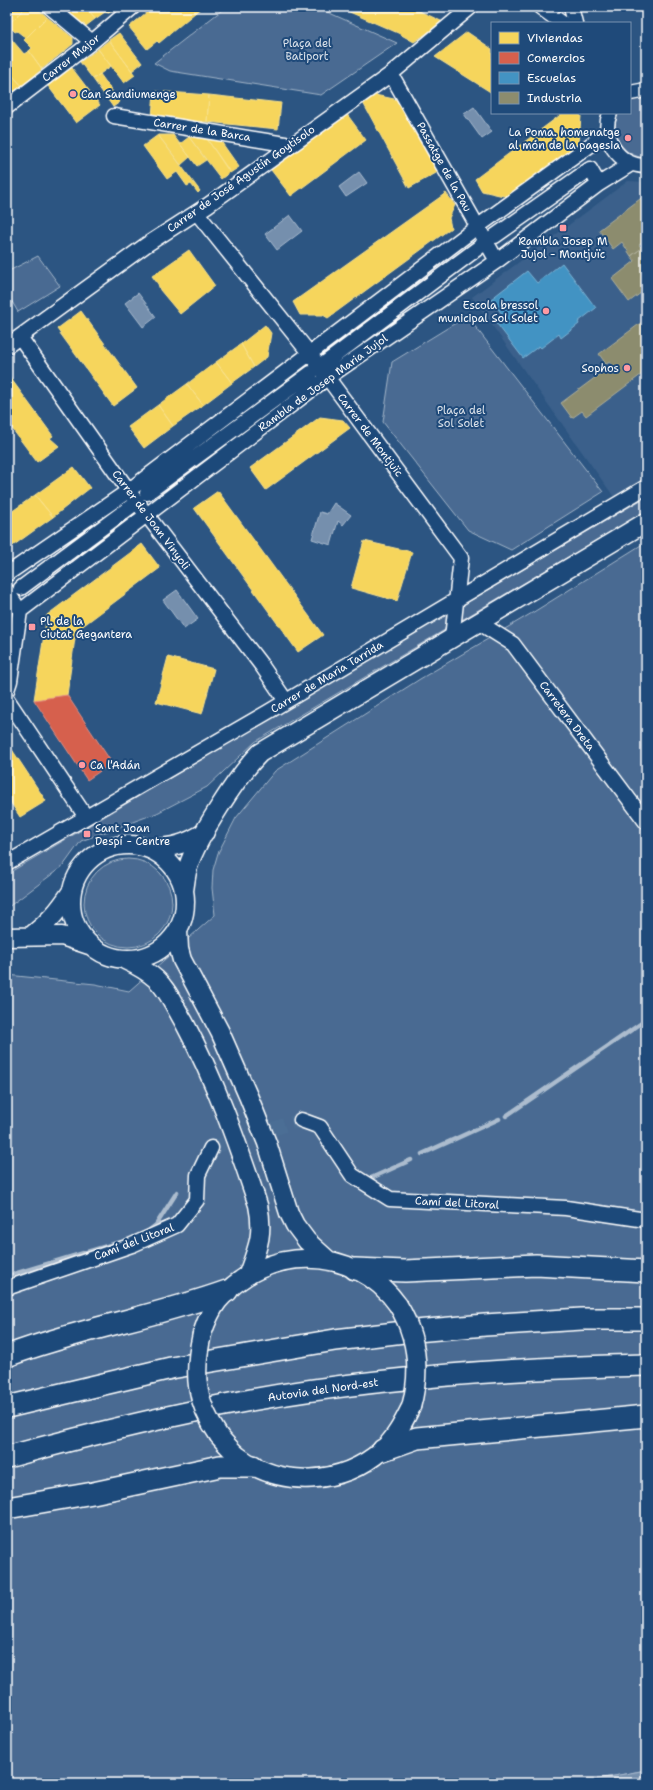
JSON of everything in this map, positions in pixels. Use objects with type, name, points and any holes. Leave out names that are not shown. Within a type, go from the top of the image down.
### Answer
[{"type":"highway","points":[[355,1269],[405,1271],[536,1265],[646,1271]]},
{"type":"highway","points":[[7,1356],[51,1341],[177,1307],[227,1291]]},
{"type":"highway","points":[[7,1407],[171,1368],[334,1340],[404,1332],[582,1319],[646,1319]]},
{"type":"highway","name":"Autovia del Nord-est","points":[[7,1457],[144,1422],[251,1400],[328,1388],[433,1376],[586,1366],[646,1365]]},
{"type":"highway","points":[[383,1450],[417,1438],[646,1416]]},
{"type":"highway","points":[[7,1508],[85,1494],[220,1466],[253,1466]]},
{"type":"main road","points":[[328,1260],[307,1241],[295,1225],[289,1213],[267,1143],[249,1098],[220,1032],[182,960],[179,949],[178,931],[184,912],[184,892],[188,867],[205,832],[250,764],[260,754],[646,522]]},
{"type":"main road","points":[[150,849],[176,847],[190,842],[205,832]]},
{"type":"main road","points":[[31,936],[47,924],[60,909],[71,892],[79,872],[88,861],[98,853],[108,848],[123,845],[140,846],[150,849],[164,858],[172,866],[181,881],[184,892]]},
{"type":"main road","points":[[71,892],[70,904],[73,921],[78,932],[90,945],[106,956],[125,960],[143,969],[156,979],[167,992],[199,1050],[223,1105],[258,1205],[261,1218],[261,1237],[248,1274]]},
{"type":"main road","points":[[125,960],[140,958],[155,953],[168,943],[178,931]]},
{"type":"main road","points":[[7,937],[62,936],[90,945]]},
{"type":"main road","points":[[298,1258],[328,1260],[344,1264],[355,1269],[385,1288],[398,1305],[410,1326],[416,1350],[417,1383],[411,1408],[400,1429],[383,1450],[353,1469],[323,1478],[292,1478],[267,1472],[253,1466],[238,1456],[219,1436],[201,1405],[196,1361],[202,1334],[217,1302],[227,1291],[248,1274],[284,1260],[298,1258]]},
{"type":"street","points":[[50,7],[92,42]]},
{"type":"street","name":"Carrer Major","points":[[7,107],[92,42],[133,7]]},
{"type":"street","name":"Carrer de José Agustín Goytisolo","points":[[7,346],[146,245],[197,212],[391,74],[471,7]]},
{"type":"street","points":[[540,7],[561,22]]},
{"type":"street","points":[[571,7],[575,22]]},
{"type":"street","name":"Passatge de la Pau","points":[[391,74],[497,261]]},
{"type":"street","points":[[631,93],[646,90]]},
{"type":"street","points":[[610,114],[607,123],[607,133],[615,152],[631,164],[646,166]]},
{"type":"street","name":"Carrer de la Barca","points":[[114,116],[291,145]]},
{"type":"street","points":[[7,574],[128,491],[477,227],[607,133]]},
{"type":"street","points":[[495,236],[593,175],[582,155]]},
{"type":"street","name":"Rambla de Josep Maria Jujol","points":[[20,611],[327,378],[497,261],[599,184],[631,164]]},
{"type":"street","name":"Carrer de Montjuïc","points":[[197,212],[310,354],[461,558],[452,638]]},
{"type":"street","name":"Rambla de Josep Maria Jujol","points":[[325,363],[482,245]]},
{"type":"street","name":"Carrer de Joan Vinyoli","points":[[20,336],[128,491],[262,666],[286,701]]},
{"type":"street","name":"Rambla de Josep Maria Jujol","points":[[147,494],[311,373]]},
{"type":"street","name":"Carrer de Maria Tarrida","points":[[7,863],[286,701],[646,488]]},
{"type":"street","points":[[21,588],[133,505]]},
{"type":"street","points":[[7,591],[20,611],[10,681],[7,690]]},
{"type":"street","name":"Carretera Dreta","points":[[478,622],[513,644],[646,822]]},
{"type":"street","points":[[7,699],[86,816]]},
{"type":"street","name":"Camí del Litoral","points":[[301,1120],[320,1127],[352,1175],[390,1199],[566,1208],[646,1220]]},
{"type":"street","name":"Camí del Litoral","points":[[7,1288],[132,1245],[177,1226],[197,1200],[198,1175],[211,1148]]},
{"type":"shaded area","points":[[474,107],[492,132],[482,139],[464,114]]},
{"type":"shaded area","points":[[359,172],[367,183],[346,197],[339,187]]},
{"type":"shaded area","points":[[628,181],[646,182],[646,497],[624,511],[472,297]]},
{"type":"shaded area","points":[[290,215],[302,231],[277,250],[265,234]]},
{"type":"shaded area","points":[[138,293],[156,317],[143,327],[125,303]]},
{"type":"shaded area","points":[[334,503],[351,515],[343,525],[338,521],[331,545],[312,539],[320,512],[327,514]]},
{"type":"shaded area","points":[[177,590],[198,619],[184,629],[163,600]]},
{"type":"shaded area","points":[[646,1770],[646,1783],[577,1783]]},
{"type":"green space","name":"Plaça del Batiport","points":[[226,7],[316,7],[397,43],[321,95],[170,71],[154,63]]},
{"type":"green space","points":[[646,97],[646,158],[630,153],[624,149],[615,129],[618,114],[631,114],[631,101]]},
{"type":"green space","points":[[38,256],[60,286],[18,312],[7,293],[7,272]]},
{"type":"green space","name":"Plaça del Sol Solet","points":[[467,316],[603,492],[511,550],[468,530],[383,422],[392,362]]},
{"type":"green space","points":[[646,497],[646,511],[255,742],[207,787],[157,813],[81,841],[63,866],[7,908],[7,874]]},
{"type":"green space","points":[[646,542],[646,1770],[577,1783],[7,1783],[7,975],[95,984],[129,991],[215,915],[212,888],[213,870],[218,853],[236,818],[275,771],[420,679],[532,613]]},
{"type":"green space","points":[[128,859],[145,862],[159,872],[169,886],[172,903],[169,920],[159,934],[145,944],[128,947],[111,944],[97,934],[87,920],[84,903],[87,886],[97,872],[111,862]]},
{"type":"building: Viviendas","points":[[7,7],[26,7],[8,25]]},
{"type":"building: Viviendas","points":[[26,7],[36,7],[47,17],[26,38],[17,31],[15,32],[12,29],[10,31],[7,29],[7,26]]},
{"type":"building: Viviendas","points":[[63,7],[85,7],[95,19],[86,26]]},
{"type":"building: Viviendas","points":[[85,7],[101,7],[105,12],[95,19]]},
{"type":"building: Viviendas","points":[[101,7],[114,8],[109,13],[105,12]]},
{"type":"building: Viviendas","points":[[153,7],[202,7],[159,43],[157,41],[147,49],[129,27]]},
{"type":"building: Viviendas","points":[[338,7],[411,7],[443,22],[414,42],[398,33]]},
{"type":"building: Viviendas","points":[[47,17],[73,38],[73,44],[42,69],[29,51],[32,48],[24,40]]},
{"type":"building: Viviendas","points":[[467,32],[491,48],[491,92],[435,57]]},
{"type":"building: Viviendas","points":[[119,33],[142,63],[132,71],[109,40]]},
{"type":"building: Viviendas","points":[[7,34],[24,54],[29,51],[42,69],[22,86],[7,69]]},
{"type":"building: Viviendas","points":[[109,40],[135,75],[124,83],[98,49]]},
{"type":"building: Viviendas","points":[[98,49],[111,66],[93,79],[80,62]]},
{"type":"building: Viviendas","name":"Can Sandiumenge","points":[[69,64],[100,105],[76,123],[45,82]]},
{"type":"building: Viviendas","points":[[7,69],[22,86],[7,99]]},
{"type":"building: Viviendas","points":[[100,74],[120,102],[113,107],[93,79]]},
{"type":"building: Viviendas","points":[[154,91],[209,95],[207,122],[152,117]]},
{"type":"building: Viviendas","points":[[370,94],[399,100],[438,172],[409,188],[361,99]]},
{"type":"building: Viviendas","points":[[209,95],[281,103],[278,129],[207,122]]},
{"type":"building: Viviendas","points":[[346,113],[366,140],[291,196],[271,170]]},
{"type":"building: Viviendas","points":[[562,114],[579,114],[581,116],[579,144],[508,197],[482,191],[475,179]]},
{"type":"building: Viviendas","points":[[158,135],[173,135],[190,157],[181,165]]},
{"type":"building: Viviendas","points":[[158,135],[200,191],[198,193],[191,184],[187,186],[177,172],[167,179],[143,146]]},
{"type":"building: Viviendas","points":[[189,137],[207,139],[230,172],[221,179]]},
{"type":"building: Viviendas","points":[[189,137],[206,160],[197,166],[180,144]]},
{"type":"building: Viviendas","points":[[207,139],[220,140],[239,167],[230,173]]},
{"type":"building: Viviendas","points":[[446,193],[455,205],[449,218],[451,228],[328,318],[323,315],[300,315],[293,302]]},
{"type":"building: Viviendas","points":[[189,250],[215,286],[180,314],[160,290],[158,284],[152,276]]},
{"type":"building: Viviendas","points":[[81,311],[137,388],[113,406],[57,329]]},
{"type":"building: Viviendas","points":[[265,325],[271,333],[267,357],[254,367],[241,344]]},
{"type":"building: Viviendas","points":[[241,344],[254,367],[232,383],[216,362]]},
{"type":"building: Viviendas","points":[[216,362],[232,383],[203,405],[187,384]]},
{"type":"building: Viviendas","points":[[9,376],[53,436],[50,438],[59,446],[37,462],[7,422],[7,378]]},
{"type":"building: Viviendas","points":[[187,384],[203,405],[173,426],[158,405]]},
{"type":"building: Viviendas","points":[[158,405],[173,426],[144,448],[128,427]]},
{"type":"building: Viviendas","points":[[320,417],[343,420],[350,428],[266,490],[250,468]]},
{"type":"building: Viviendas","points":[[74,467],[90,488],[53,517],[35,495]]},
{"type":"building: Viviendas","points":[[218,491],[323,635],[298,652],[194,508]]},
{"type":"building: Viviendas","points":[[35,495],[53,517],[7,550],[7,515]]},
{"type":"building: Viviendas","points":[[364,541],[412,552],[397,601],[351,588]]},
{"type":"building: Viviendas","points":[[142,544],[160,568],[76,631],[47,615]]},
{"type":"building: Viviendas","points":[[47,615],[76,631],[67,695],[34,700]]},
{"type":"building: Viviendas","points":[[168,657],[214,669],[202,714],[156,702]]},
{"type":"building: Viviendas","points":[[7,742],[46,801],[20,817],[7,797]]},
{"type":"building: Comercios","points":[[67,695],[112,763],[87,780],[34,700]]},
{"type":"building: Escuelas","name":"Escola bressol municipal Sol Solet","points":[[562,263],[596,308],[561,338],[559,334],[541,348],[539,346],[523,358],[494,320],[502,314],[491,299],[527,271],[537,283]]},
{"type":"building: Industria","points":[[644,196],[646,198],[646,239],[639,245],[642,248],[631,256],[622,242],[613,249],[599,230]]},
{"type":"building: Industria","points":[[642,248],[646,253],[646,289],[629,302],[612,279],[635,261],[631,256]]},
{"type":"building: Industria","name":"Sophos","points":[[646,319],[646,371],[586,416],[582,411],[572,418],[561,403],[612,365],[610,362],[606,364],[599,354]]},
{"type":"waterway","points":[[506,1116],[646,1020]]},
{"type":"waterway","points":[[422,1154],[499,1119]]},
{"type":"waterway","points":[[369,1179],[411,1160]]},
{"type":"waterway","points":[[147,1232],[156,1225],[177,1192]]},
{"type":"waterway","points":[[14,1274],[117,1243]]},
{"type":"tunnel","points":[[211,1148],[301,1120]]},
{"type":"place","name":"Can Sandiumenge","points":[[73,94]]},
{"type":"place","name":"La Poma. homenatge al món de la pagesia","points":[[628,138]]},
{"type":"place","name":"Rambla Josep M Jujol - Montjuïc","points":[[563,228]]},
{"type":"place","name":"Escola bressol municipal Sol Solet","points":[[546,311]]},
{"type":"place","name":"Sophos","points":[[627,368]]},
{"type":"place","name":"Pl. de la Ciutat Gegantera","points":[[32,627]]},
{"type":"place","name":"Ca l'Adán","points":[[82,765]]},
{"type":"place","name":"Sant Joan Despí - Centre","points":[[87,834]]}]
